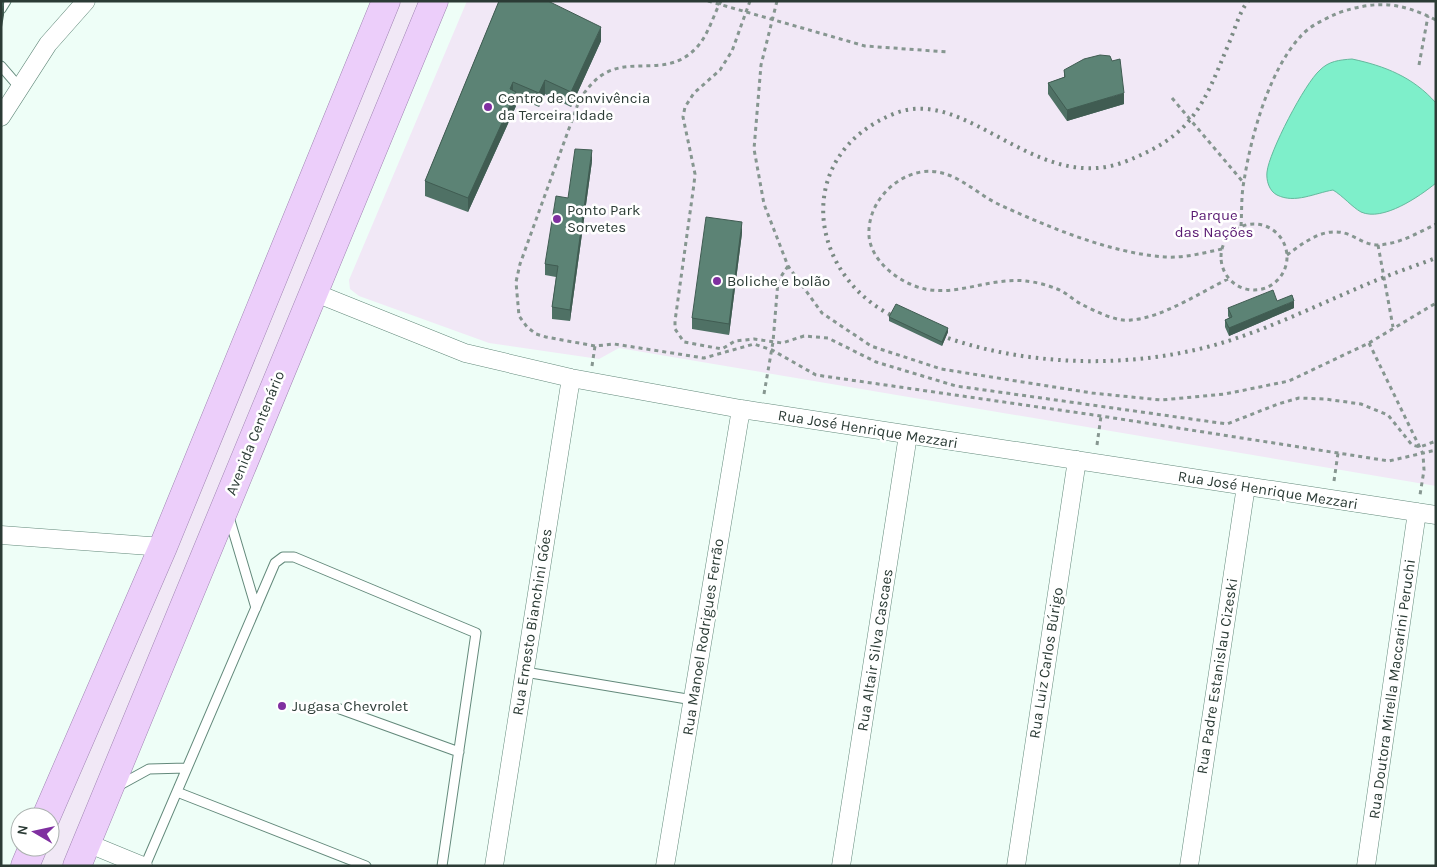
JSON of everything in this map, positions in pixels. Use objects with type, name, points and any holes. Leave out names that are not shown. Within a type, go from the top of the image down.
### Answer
[{"type":"main road","points":[[50,807],[163,547],[386,1]]},
{"type":"main road","name":"Avenida Centenário","points":[[82,855],[312,292],[434,1]]},
{"type":"street","points":[[1,118],[48,44],[86,1]]},
{"type":"street","name":"Rua José Henrique Mezzari","points":[[312,292],[465,353],[570,378],[741,409],[1436,515]]},
{"type":"street","name":"Rua Ernesto Bianchini Góes","points":[[494,866],[570,378]]},
{"type":"street","name":"Rua Manoel Rodrigues Ferrão","points":[[665,866],[741,409]]},
{"type":"street","name":"Rua Altair Silva Cascaes","points":[[841,866],[908,435]]},
{"type":"street","name":"Rua Luiz Carlos Búrigo","points":[[1016,866],[1086,462]]},
{"type":"street","name":"Rua Padre Estanislau Cizeski","points":[[1189,866],[1246,486]]},
{"type":"street","name":"Rua Doutora Mirella Maccarini Peruchi","points":[[1366,866],[1417,512]]},
{"type":"street","points":[[1,535],[163,547]]},
{"type":"street","points":[[82,855],[144,866]]},
{"type":"lane","points":[[1,9],[6,1]]},
{"type":"lane","points":[[1,66],[20,88]]},
{"type":"lane","points":[[225,506],[256,608]]},
{"type":"lane","points":[[144,866],[275,563],[283,557],[294,557],[476,633],[442,866]]},
{"type":"lane","points":[[525,672],[693,700]]},
{"type":"lane","points":[[340,709],[459,752]]},
{"type":"lane","points":[[108,793],[149,769],[186,768]]},
{"type":"lane","points":[[177,792],[366,866]]},
{"type":"path","points":[[708,1],[746,14],[865,46],[948,52]]},
{"type":"path","points":[[721,1],[698,46],[684,57],[671,64],[653,67],[628,66],[615,69],[602,75],[589,86],[578,100],[520,264],[516,282],[516,300],[519,316],[527,327],[536,334],[595,346],[614,344],[704,358],[754,344],[772,350],[816,374],[1389,461],[1436,450]]},
{"type":"path","points":[[750,1],[732,51],[720,70],[694,94],[685,107],[683,117],[694,174],[675,329],[684,342],[722,349],[734,341],[754,339],[782,343],[804,336],[828,338],[876,362],[956,386],[1227,424],[1299,398],[1361,404],[1388,415],[1412,445],[1420,447],[1436,442]]},
{"type":"path","points":[[777,1],[770,20],[760,65],[754,149],[764,204],[788,266],[822,313],[870,346],[941,368],[1092,393],[1162,400],[1225,394],[1289,381],[1369,343],[1436,303]]},
{"type":"path","points":[[1242,226],[1244,182],[1256,128],[1285,56],[1301,35],[1323,20],[1348,8],[1371,2],[1396,3],[1436,20]]},
{"type":"path","points":[[1419,65],[1428,16]]},
{"type":"path","points":[[1172,98],[1244,182]]},
{"type":"path","points":[[1222,249],[1189,256],[1165,257],[1134,252],[1082,238],[996,203],[954,176],[939,172],[916,173],[895,183],[883,194],[876,206],[869,236],[874,253],[885,266],[915,287],[934,291],[955,291],[1006,280],[1028,282],[1058,289],[1080,304],[1106,315],[1130,321],[1152,316],[1228,279]]},
{"type":"path","points":[[1252,224],[1272,229],[1282,240],[1287,255],[1282,275],[1267,288],[1246,290],[1228,279],[1221,260],[1222,249],[1232,232],[1242,226],[1252,224]]},
{"type":"path","points":[[1287,255],[1311,238],[1330,232],[1348,234],[1365,243],[1378,244],[1396,242],[1436,224]]},
{"type":"path","points":[[1378,244],[1393,327]]},
{"type":"path","points":[[761,412],[772,350],[778,281],[788,266]]},
{"type":"path","points":[[1369,343],[1423,454],[1424,470],[1417,512]]},
{"type":"path","points":[[1086,462],[1101,416]]},
{"type":"path","points":[[1331,499],[1338,453]]},
{"type":"green space","points":[[392,1],[423,1],[64,866],[36,866],[40,857],[60,857],[60,808]]},
{"type":"green space","name":"Parque das Nações","points":[[467,1],[1436,1],[1436,486],[619,348],[599,359],[489,343],[359,296],[350,289],[349,280]]},
{"type":"shaded area","points":[[1352,59],[1376,65],[1408,79],[1436,103],[1436,183],[1411,201],[1380,214],[1361,212],[1333,190],[1298,198],[1277,195],[1272,191],[1267,178],[1269,162],[1274,149],[1297,103],[1313,77],[1323,67],[1331,63]]},
{"type":"building","points":[[1,1],[4,1],[1,18]]},
{"type":"building","name":"Centro de Convivência da Terceira Idade","points":[[499,1],[548,1],[601,27],[571,92],[545,80],[539,93],[513,82],[510,89],[516,92],[468,198],[425,181]]},
{"type":"building","points":[[1100,55],[1110,56],[1112,61],[1120,59],[1124,93],[1067,110],[1048,83],[1065,77],[1064,70],[1084,59]]},
{"type":"building","points":[[575,149],[592,150],[570,310],[552,307],[558,266],[545,264],[556,196],[568,198]]},
{"type":"building","name":"Boliche e bolão","points":[[706,217],[742,222],[729,324],[692,318]]},
{"type":"building","points":[[1273,290],[1277,301],[1292,295],[1294,301],[1229,328],[1225,320],[1232,317],[1228,308]]},
{"type":"building","points":[[896,304],[948,328],[942,342],[889,317]]},
{"type":"railway","points":[[904,321],[871,303],[847,278],[831,249],[824,218],[826,187],[838,157],[862,132],[896,113],[923,109],[949,114],[976,125],[1032,154],[1061,164],[1092,168],[1124,162],[1166,141],[1181,130],[1193,116],[1211,85],[1248,1]]},
{"type":"railway","points":[[934,333],[969,345],[1043,359],[1081,361],[1156,357],[1193,350],[1246,335],[1374,281],[1436,258]]},
{"type":"place","name":"Centro de Convivência da Terceira Idade","points":[[488,107]]},
{"type":"place","name":"Ponto Park Sorvetes","points":[[557,219]]},
{"type":"place","name":"Boliche e bolão","points":[[717,281]]},
{"type":"place","name":"Jugasa Chevrolet","points":[[282,706]]}]
